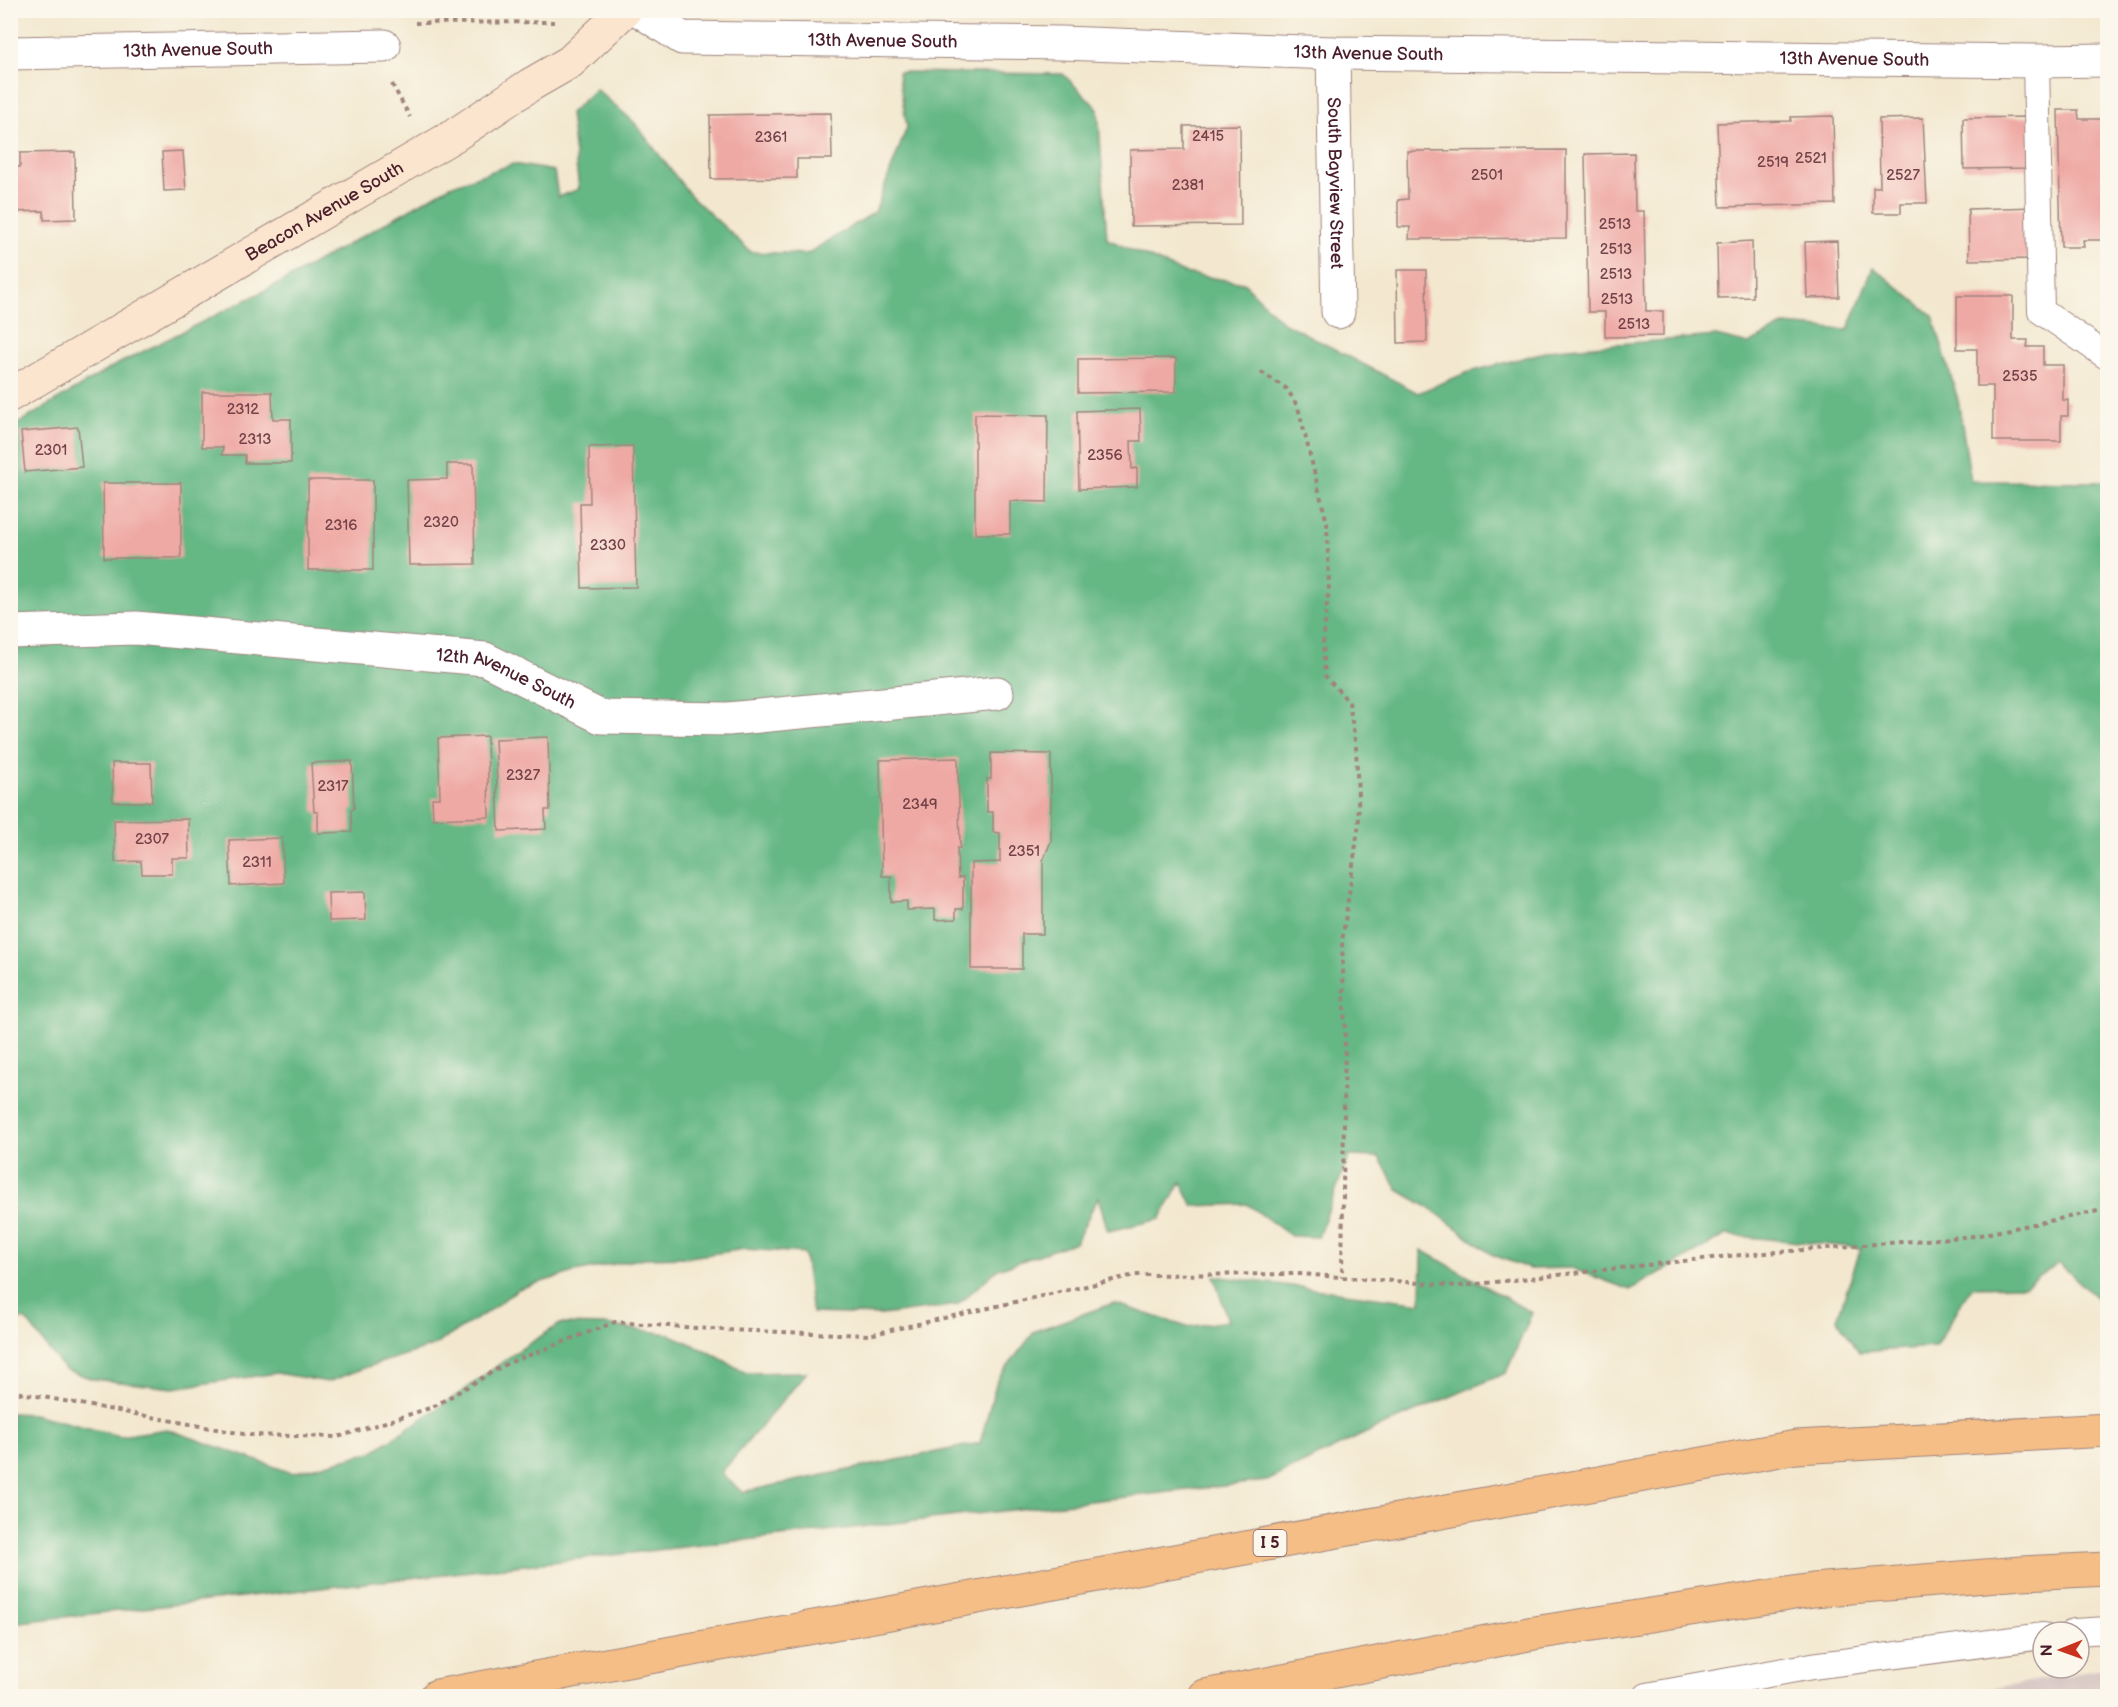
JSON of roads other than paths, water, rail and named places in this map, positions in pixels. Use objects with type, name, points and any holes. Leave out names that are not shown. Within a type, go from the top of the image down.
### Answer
[{"type":"highway","name":"I 5","points":[[437,1696],[1796,1447],[2108,1430]]},
{"type":"highway","points":[[1205,1696],[1534,1633],[1813,1590],[2022,1573],[2108,1569]]},
{"type":"highway","points":[[2022,1573],[2108,1576]]},
{"type":"main road","name":"Beacon Avenue South","points":[[10,395],[455,135],[570,62],[626,10]]},
{"type":"street","name":"13th Avenue South","points":[[639,10],[682,38],[1062,43],[1333,54],[2108,60]]},
{"type":"street","name":"13th Avenue South","points":[[10,53],[394,35]]},
{"type":"street","name":"South Bayview Street","points":[[1333,54],[1338,312]]},
{"type":"street","name":"12th Avenue South","points":[[10,632],[136,628],[485,659],[601,717],[728,719],[997,693]]},
{"type":"lane","points":[[2036,61],[2042,311],[2108,357]]},
{"type":"lane","points":[[2091,1631],[2108,1630]]},
{"type":"lane","points":[[1647,1696],[1812,1666],[2031,1638]]}]
